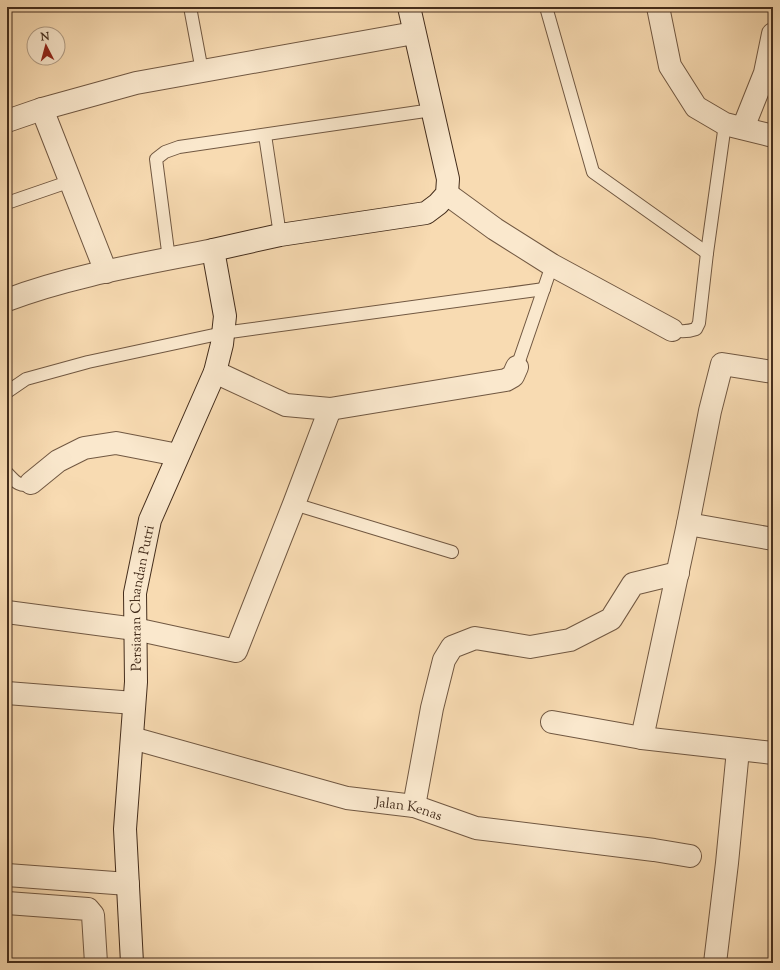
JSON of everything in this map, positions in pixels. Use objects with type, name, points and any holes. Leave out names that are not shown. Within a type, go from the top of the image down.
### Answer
[{"type":"street","points":[[7,300],[37,288],[280,235],[426,213],[438,204],[447,194],[448,179],[409,7]]},
{"type":"street","points":[[658,7],[670,66],[696,107],[734,126],[773,136]]},
{"type":"street","points":[[7,121],[42,109],[136,83],[414,33]]},
{"type":"street","points":[[734,126],[765,73],[773,34]]},
{"type":"street","points":[[42,109],[106,272]]},
{"type":"street","points":[[447,194],[495,229],[552,264],[672,330]]},
{"type":"street","name":"Persiaran Chandan Putri","points":[[132,963],[125,829],[136,682],[135,593],[150,520],[215,372],[222,344],[226,316],[213,250]]},
{"type":"street","points":[[642,738],[678,573],[710,411],[722,364],[773,372]]},
{"type":"street","points":[[215,372],[286,405],[330,409],[506,380],[513,376],[517,368]]},
{"type":"street","points":[[7,612],[135,629],[236,650],[330,409]]},
{"type":"street","points":[[31,483],[58,461],[84,448],[116,443],[178,455]]},
{"type":"street","points":[[688,524],[773,539]]},
{"type":"street","points":[[414,806],[435,694],[444,660],[452,647],[475,638],[530,647],[570,640],[611,620],[633,584],[678,573]]},
{"type":"street","points":[[7,693],[134,703]]},
{"type":"street","points":[[552,722],[642,738],[773,753]]},
{"type":"street","name":"Jalan Kenas","points":[[132,738],[347,798],[414,806],[476,828],[654,850],[690,856]]},
{"type":"street","points":[[715,963],[738,750]]},
{"type":"street","points":[[7,875],[128,884]]},
{"type":"street","points":[[7,903],[88,909],[93,915],[96,963]]},
{"type":"lane","points":[[190,7],[202,71]]},
{"type":"lane","points":[[546,7],[593,172],[707,253]]},
{"type":"lane","points":[[169,259],[156,159],[165,152],[179,147],[432,110]]},
{"type":"lane","points":[[672,330],[681,332],[690,331],[696,329],[699,323],[707,253],[734,126]]},
{"type":"lane","points":[[265,135],[280,235]]},
{"type":"lane","points":[[7,203],[71,181]]},
{"type":"lane","points":[[517,368],[552,264]]},
{"type":"lane","points":[[7,392],[26,379],[88,362],[223,333],[544,289]]},
{"type":"lane","points":[[7,473],[21,486],[26,486],[31,483]]},
{"type":"lane","points":[[294,504],[452,552]]}]
